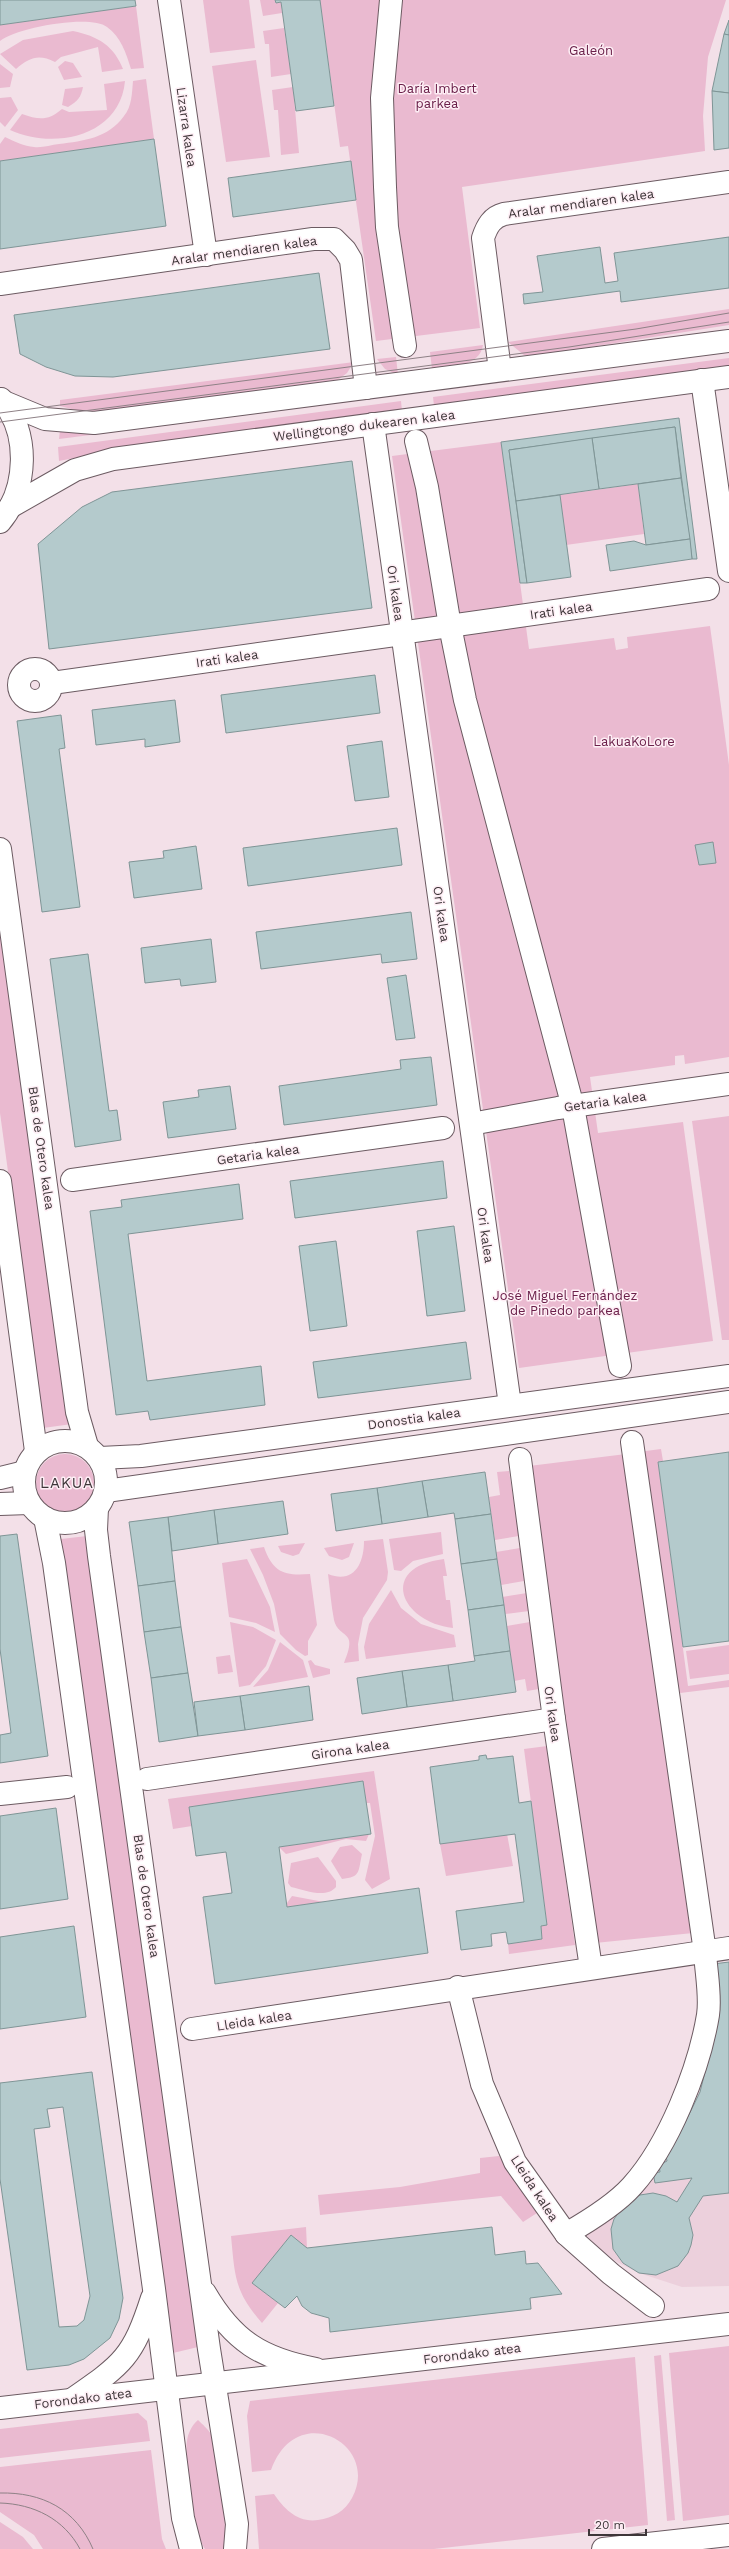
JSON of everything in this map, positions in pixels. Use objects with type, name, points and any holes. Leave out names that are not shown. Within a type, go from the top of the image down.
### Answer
[{"type":"street","name":"Lizarra kalea","points":[[169,0],[206,255]]},
{"type":"street","points":[[391,0],[382,98],[385,187],[387,227],[405,346]]},
{"type":"street","name":"Aralar mendiaren kalea","points":[[500,370],[483,238],[489,224],[494,218],[511,213],[729,182]]},
{"type":"street","name":"Aralar mendiaren kalea","points":[[0,284],[313,239],[334,239],[345,250],[351,260],[366,388]]},
{"type":"street","points":[[2,400],[45,419],[94,423],[729,341]]},
{"type":"street","name":"Wellingtongo dukearen kalea","points":[[5,514],[75,470],[113,459],[729,377]]},
{"type":"street","points":[[702,380],[729,571]]},
{"type":"street","points":[[2,400],[14,420],[22,449],[20,479],[5,514]]},
{"type":"street","name":"Ori kalea","points":[[373,424],[408,632],[510,1405]]},
{"type":"street","points":[[416,441],[427,487],[450,626],[465,700],[573,1107],[620,1366]]},
{"type":"street","name":"Irati kalea","points":[[52,683],[708,589]]},
{"type":"street","name":"Blas de Otero kalea","points":[[0,849],[78,1412],[93,1452]]},
{"type":"street","name":"Getaria kalea","points":[[482,1122],[729,1084]]},
{"type":"street","name":"Getaria kalea","points":[[72,1180],[443,1128]]},
{"type":"street","points":[[0,1181],[8,1293],[36,1451]]},
{"type":"street","name":"Donostia kalea","points":[[93,1452],[141,1456],[729,1376]]},
{"type":"street","points":[[101,1500],[729,1402]]},
{"type":"street","points":[[61,1440],[74,1441],[93,1452],[105,1468],[101,1500],[89,1516],[68,1523],[46,1518],[29,1503],[24,1488],[25,1472],[29,1461],[36,1451],[48,1444],[61,1440]]},
{"type":"street","points":[[566,2234],[586,2222],[631,2187],[660,2149],[693,2073],[708,2014],[706,1952],[632,1442]]},
{"type":"street","name":"Ori kalea","points":[[520,1459],[554,1719],[591,1968]]},
{"type":"street","points":[[0,1478],[25,1472]]},
{"type":"street","name":"Blas de Otero kalea","points":[[101,1500],[96,1530],[99,1556],[214,2383]]},
{"type":"street","points":[[0,1504],[29,1503]]},
{"type":"street","points":[[46,1518],[54,1563],[154,2289],[183,2518],[191,2549]]},
{"type":"street","name":"Girona kalea","points":[[147,1779],[554,1719]]},
{"type":"street","points":[[0,1794],[67,1787]]},
{"type":"street","name":"Lleida kalea","points":[[192,2029],[729,1948]]},
{"type":"street","name":"Lleida kalea","points":[[458,1988],[482,2084],[515,2162],[566,2234],[611,2274],[653,2306]]},
{"type":"street","name":"Blas de Otero kalea","points":[[200,2284],[217,2313],[230,2329],[248,2345],[268,2357],[288,2364],[324,2370]]},
{"type":"street","points":[[74,2398],[114,2370],[130,2352],[141,2334],[154,2289]]},
{"type":"street","name":"Forondako atea","points":[[0,2408],[74,2398],[729,2324]]},
{"type":"street","points":[[214,2383],[222,2420],[237,2524],[235,2549]]},
{"type":"street","points":[[603,2549],[729,2535]]},
{"type":"shaded area","points":[[729,1962],[729,2286],[682,2287],[639,2273],[617,2262],[602,2251],[584,2233],[644,2185],[680,2133],[700,2092],[706,2069],[713,1964]]},
{"type":"green space","points":[[203,0],[249,0],[255,48],[210,53]]},
{"type":"green space","points":[[260,0],[275,0],[276,3],[281,2],[282,13],[263,16]]},
{"type":"green space","name":"Daría Imbert parkea","points":[[320,0],[726,0],[708,57],[703,116],[705,151],[462,187],[480,328],[376,341],[348,146],[340,147]]},
{"type":"green space","points":[[136,6],[144,68],[131,69],[125,51],[119,40],[112,31],[98,23],[70,22],[36,27],[8,36],[0,41],[0,25]]},
{"type":"green space","points":[[284,28],[291,74],[271,77],[269,44],[265,44],[263,31]]},
{"type":"green space","points":[[73,31],[90,36],[104,43],[115,54],[123,69],[102,72],[98,47],[61,57],[55,62],[44,58],[30,59],[16,69],[0,54],[23,40]]},
{"type":"green space","points":[[256,60],[270,157],[226,162],[212,66]]},
{"type":"green space","points":[[65,61],[73,63],[82,77],[64,80],[58,67]]},
{"type":"green space","points":[[0,64],[13,74],[10,87],[0,88]]},
{"type":"green space","points":[[146,79],[154,139],[0,161],[0,144],[5,137],[23,145],[43,147],[86,140],[103,134],[118,123],[127,112],[131,99],[133,81]]},
{"type":"green space","points":[[125,81],[120,100],[111,115],[98,126],[82,134],[64,138],[45,139],[27,136],[10,130],[22,114],[43,118],[52,116],[62,109],[69,112],[107,110],[104,84]]},
{"type":"green space","points":[[83,87],[80,96],[74,103],[68,107],[62,105],[65,89]]},
{"type":"green space","points":[[293,87],[299,153],[281,155],[278,110],[274,110],[272,90]]},
{"type":"green space","points":[[11,97],[18,110],[5,127],[0,122],[0,98]]},
{"type":"green space","points":[[729,309],[729,325],[540,355],[524,355],[508,342]]},
{"type":"green space","points":[[483,345],[481,352],[470,362],[455,366],[432,369],[430,352]]},
{"type":"green space","points":[[396,357],[398,375],[385,369],[377,359]]},
{"type":"green space","points":[[729,358],[729,368],[434,406],[433,397]]},
{"type":"green space","points":[[354,362],[347,373],[335,382],[87,413],[60,406],[60,400]]},
{"type":"green space","points":[[400,392],[401,395],[59,439],[60,430]]},
{"type":"green space","points":[[401,401],[402,411],[134,446],[59,461],[58,447]]},
{"type":"green space","points":[[501,442],[529,649],[614,638],[616,650],[628,648],[627,637],[710,626],[729,765],[729,1057],[685,1064],[684,1055],[675,1056],[675,1065],[590,1077],[598,1133],[683,1122],[713,1341],[519,1368],[392,456]]},
{"type":"green space","points":[[638,484],[644,534],[566,545],[560,495]]},
{"type":"green space","points":[[0,905],[72,1424],[43,1428],[0,1113]]},
{"type":"green space","points":[[729,1116],[729,1340],[722,1340],[692,1121]]},
{"type":"green space","points":[[661,1449],[663,1461],[658,1462],[688,1686],[729,1680],[729,1687],[672,1694],[638,1452]]},
{"type":"green space","points":[[65,1454],[76,1456],[86,1462],[92,1472],[94,1483],[92,1494],[86,1504],[76,1510],[65,1512],[54,1510],[44,1504],[38,1494],[36,1483],[38,1472],[44,1462],[54,1456]]},
{"type":"green space","points":[[626,1454],[693,1933],[595,1943],[529,1466]]},
{"type":"green space","points":[[509,1471],[519,1536],[495,1540],[489,1497],[500,1495],[497,1472]]},
{"type":"green space","points":[[441,1532],[443,1554],[413,1561],[401,1571],[394,1570],[389,1539]]},
{"type":"green space","points":[[87,1536],[198,2347],[173,2353],[61,1539]]},
{"type":"green space","points":[[383,1539],[388,1572],[387,1580],[363,1618],[358,1644],[359,1661],[344,1663],[348,1652],[349,1639],[336,1626],[334,1620],[328,1574],[345,1576],[351,1574],[356,1570],[362,1557],[364,1541]]},
{"type":"green space","points":[[305,1543],[299,1554],[293,1556],[281,1552],[278,1546]]},
{"type":"green space","points":[[354,1543],[349,1557],[342,1560],[329,1556],[324,1548]]},
{"type":"green space","points":[[264,1547],[271,1562],[281,1571],[294,1574],[310,1574],[317,1625],[308,1641],[308,1655],[305,1656],[296,1650],[280,1634],[274,1604],[263,1575],[250,1549]]},
{"type":"green space","points":[[520,1548],[524,1581],[501,1585],[496,1552]]},
{"type":"green space","points":[[247,1559],[270,1607],[275,1632],[256,1623],[229,1617],[222,1563]]},
{"type":"green space","points":[[444,1559],[447,1576],[443,1576],[446,1600],[450,1600],[453,1628],[435,1624],[420,1616],[409,1606],[404,1594],[404,1583],[410,1572],[423,1564]]},
{"type":"green space","points":[[391,1590],[401,1608],[421,1624],[454,1635],[456,1647],[366,1659],[364,1647],[369,1624]]},
{"type":"green space","points":[[527,1593],[529,1611],[505,1614],[502,1597]]},
{"type":"green space","points":[[230,1622],[253,1627],[276,1640],[266,1666],[250,1685],[239,1687]]},
{"type":"green space","points":[[530,1622],[539,1689],[527,1691],[525,1679],[514,1681],[507,1626]]},
{"type":"green space","points":[[280,1642],[303,1660],[308,1677],[253,1687],[268,1670]]},
{"type":"green space","points":[[729,1645],[729,1674],[690,1679],[686,1651]]},
{"type":"green space","points":[[230,1655],[233,1672],[218,1674],[216,1657]]},
{"type":"green space","points":[[311,1660],[315,1665],[330,1669],[330,1674],[313,1678],[308,1661]]},
{"type":"green space","points":[[547,1746],[575,1945],[509,1954],[508,1944],[542,1939],[541,1926],[547,1924],[524,1749]]},
{"type":"green space","points":[[374,1771],[390,1879],[372,1889],[365,1880],[375,1836],[370,1803],[366,1803],[363,1782],[189,1807],[192,1826],[173,1829],[168,1799]]},
{"type":"green space","points":[[369,1834],[366,1841],[346,1839],[286,1854],[279,1847]]},
{"type":"green space","points":[[507,1834],[513,1866],[446,1876],[440,1844]]},
{"type":"green space","points":[[352,1845],[362,1854],[359,1869],[353,1877],[342,1879],[331,1861],[340,1847]]},
{"type":"green space","points":[[318,1857],[336,1881],[336,1887],[332,1891],[315,1893],[291,1887],[288,1883],[291,1863]]},
{"type":"green space","points":[[292,1896],[324,1902],[287,1907],[287,1903]]},
{"type":"green space","points":[[499,2156],[537,2213],[523,2222],[501,2196],[320,2215],[318,2195],[400,2187],[480,2173],[480,2158]]},
{"type":"green space","points":[[306,2227],[307,2248],[291,2235],[253,2283],[278,2303],[262,2323],[246,2302],[241,2292],[235,2273],[231,2236]]},
{"type":"green space","points":[[729,2346],[729,2515],[683,2521],[669,2353]]},
{"type":"green space","points":[[661,2355],[675,2520],[667,2521],[654,2356]]},
{"type":"green space","points":[[635,2357],[648,2525],[434,2549],[259,2549],[255,2496],[274,2494],[282,2505],[292,2514],[304,2519],[318,2520],[334,2516],[346,2507],[352,2498],[358,2479],[355,2461],[346,2447],[332,2437],[316,2433],[299,2437],[283,2448],[271,2470],[252,2472],[247,2416],[250,2401]]},
{"type":"green space","points":[[138,2413],[147,2421],[150,2441],[0,2458],[0,2429]]},
{"type":"green space","points":[[198,2420],[211,2434],[217,2457],[224,2508],[224,2549],[205,2549],[201,2541],[194,2514],[187,2463],[187,2441],[189,2432]]},
{"type":"green space","points":[[151,2450],[162,2539],[166,2549],[43,2549],[34,2535],[0,2512],[0,2467]]},
{"type":"green space","points":[[0,2522],[23,2537],[33,2549],[0,2549]]},
{"type":"building","points":[[0,0],[135,0],[136,6],[0,25]]},
{"type":"building","points":[[275,0],[320,0],[334,106],[296,111],[281,2],[276,3]]},
{"type":"building","points":[[729,20],[729,35],[724,34]]},
{"type":"building","points":[[724,34],[729,35],[729,93],[712,91]]},
{"type":"building","points":[[712,91],[729,93],[729,148],[714,150]]},
{"type":"building","points":[[154,139],[166,226],[0,249],[0,161]]},
{"type":"building","points":[[351,161],[356,200],[233,217],[228,178]]},
{"type":"building","points":[[729,237],[729,288],[621,302],[620,291],[524,304],[523,294],[543,292],[537,256],[600,247],[605,283],[618,281],[614,253]]},
{"type":"building","points":[[319,273],[330,349],[113,377],[75,376],[46,367],[20,354],[14,315]]},
{"type":"building","points":[[679,418],[697,559],[692,559],[675,427],[509,450],[527,583],[520,583],[501,442]]},
{"type":"building","points":[[675,427],[681,478],[599,489],[592,438]]},
{"type":"building","points":[[592,438],[599,489],[516,501],[509,450]]},
{"type":"building","points":[[352,461],[372,608],[49,649],[38,544],[82,507],[112,492]]},
{"type":"building","points":[[681,478],[690,539],[646,545],[638,484]]},
{"type":"building","points":[[560,495],[571,577],[527,583],[516,501]]},
{"type":"building","points":[[690,539],[692,559],[610,571],[606,545],[634,541],[646,545]]},
{"type":"building","points":[[375,675],[380,713],[226,733],[221,695]]},
{"type":"building","points":[[175,700],[180,742],[145,747],[145,739],[96,745],[92,710]]},
{"type":"building","points":[[61,715],[65,748],[59,749],[80,907],[42,912],[17,721]]},
{"type":"building","points":[[382,741],[389,797],[355,801],[347,746]]},
{"type":"building","points":[[397,828],[402,865],[248,886],[243,848]]},
{"type":"building","points":[[713,842],[716,863],[699,865],[695,845]]},
{"type":"building","points":[[196,846],[202,889],[134,898],[129,862],[164,858],[163,851]]},
{"type":"building","points":[[411,912],[417,959],[382,963],[381,954],[261,969],[256,932]]},
{"type":"building","points":[[211,939],[216,982],[181,986],[180,979],[145,983],[141,948]]},
{"type":"building","points":[[88,954],[109,1111],[117,1110],[121,1140],[75,1147],[50,959]]},
{"type":"building","points":[[406,975],[415,1038],[396,1040],[387,978]]},
{"type":"building","points":[[431,1057],[437,1105],[284,1125],[279,1086],[401,1069],[400,1060]]},
{"type":"building","points":[[230,1086],[236,1129],[168,1138],[163,1102],[199,1097],[198,1090]]},
{"type":"building","points":[[443,1161],[447,1198],[295,1218],[290,1181]]},
{"type":"building","points":[[239,1184],[243,1219],[128,1234],[147,1381],[261,1366],[265,1405],[150,1420],[148,1411],[116,1415],[90,1211],[122,1207],[121,1200]]},
{"type":"building","points":[[454,1226],[465,1311],[427,1316],[417,1231]]},
{"type":"building","points":[[336,1241],[347,1326],[310,1331],[299,1246]]},
{"type":"building","points":[[466,1342],[471,1379],[318,1398],[313,1362]]},
{"type":"building","points":[[729,1452],[729,1641],[683,1647],[658,1462]]},
{"type":"building","points":[[485,1472],[491,1514],[455,1519],[454,1513],[428,1517],[422,1481]]},
{"type":"building","points":[[422,1481],[428,1517],[382,1524],[377,1488]]},
{"type":"building","points":[[377,1488],[382,1524],[336,1531],[331,1494]]},
{"type":"building","points":[[283,1501],[288,1534],[218,1544],[214,1510]]},
{"type":"building","points":[[214,1510],[218,1544],[172,1551],[168,1517]]},
{"type":"building","points":[[491,1514],[497,1559],[461,1564],[455,1519]]},
{"type":"building","points":[[168,1517],[175,1581],[138,1586],[129,1522]]},
{"type":"building","points":[[17,1534],[48,1756],[0,1763],[0,1735],[11,1733],[0,1649],[0,1536]]},
{"type":"building","points":[[497,1559],[504,1605],[468,1610],[461,1564]]},
{"type":"building","points":[[175,1581],[181,1627],[144,1632],[138,1586]]},
{"type":"building","points":[[504,1605],[510,1651],[474,1656],[468,1610]]},
{"type":"building","points":[[181,1627],[188,1673],[151,1678],[144,1632]]},
{"type":"building","points":[[510,1651],[516,1692],[453,1701],[448,1665],[475,1661],[474,1656]]},
{"type":"building","points":[[448,1665],[453,1701],[407,1707],[402,1671]]},
{"type":"building","points":[[402,1671],[407,1707],[362,1714],[357,1678]]},
{"type":"building","points":[[188,1673],[198,1736],[159,1742],[151,1678]]},
{"type":"building","points":[[309,1686],[313,1720],[245,1730],[240,1696]]},
{"type":"building","points":[[240,1696],[245,1730],[198,1736],[194,1702]]},
{"type":"building","points":[[486,1755],[487,1759],[513,1756],[519,1803],[531,1801],[547,1925],[541,1926],[542,1939],[508,1944],[506,1932],[491,1934],[492,1946],[461,1950],[456,1911],[524,1902],[515,1834],[440,1844],[430,1767],[479,1760],[479,1756]]},
{"type":"building","points":[[363,1781],[371,1834],[279,1847],[287,1907],[419,1888],[428,1953],[215,1984],[203,1897],[232,1893],[226,1852],[196,1856],[189,1807]]},
{"type":"building","points":[[56,1808],[68,1899],[0,1909],[0,1816]]},
{"type":"building","points":[[74,1926],[86,2017],[0,2029],[0,1937]]},
{"type":"building","points":[[729,1962],[729,2193],[703,2196],[689,2218],[693,2235],[691,2245],[688,2253],[678,2266],[656,2275],[639,2273],[623,2263],[613,2249],[611,2229],[614,2219],[627,2201],[640,2195],[653,2193],[666,2196],[677,2202],[692,2178],[655,2183],[653,2173],[660,2172],[659,2165],[667,2161],[666,2156],[680,2133],[700,2092],[712,2044],[713,1964]]},
{"type":"building","points":[[92,2072],[123,2298],[119,2319],[110,2338],[84,2359],[69,2365],[27,2370],[0,2179],[0,2083]],"holes":[[[63,2107],[90,2296],[84,2320],[77,2326],[59,2327],[34,2129],[50,2127],[47,2109]]]},
{"type":"building","points":[[492,2227],[495,2255],[525,2251],[526,2264],[538,2263],[562,2294],[530,2298],[531,2309],[330,2332],[329,2318],[311,2313],[302,2306],[297,2296],[285,2308],[252,2283],[291,2235],[307,2248]]},
{"type":"tram line","points":[[0,413],[636,329],[729,313]]},
{"type":"tram line","points":[[0,422],[569,347],[729,322]]},
{"type":"tram line","points":[[0,2493],[15,2493],[30,2496],[56,2506],[67,2513],[77,2523],[86,2535],[93,2549]]},
{"type":"tram line","points":[[0,2503],[25,2506],[47,2515],[66,2529],[80,2549]]},
{"type":"district","name":"LAKUA","points":[[67,1483]]},
{"type":"park label","name":"Galeón","points":[[591,50]]},
{"type":"park label","name":"LakuaKoLore","points":[[634,741]]},
{"type":"park label","name":"José Miguel Fernández de Pinedo parkea","points":[[565,1302]]}]
